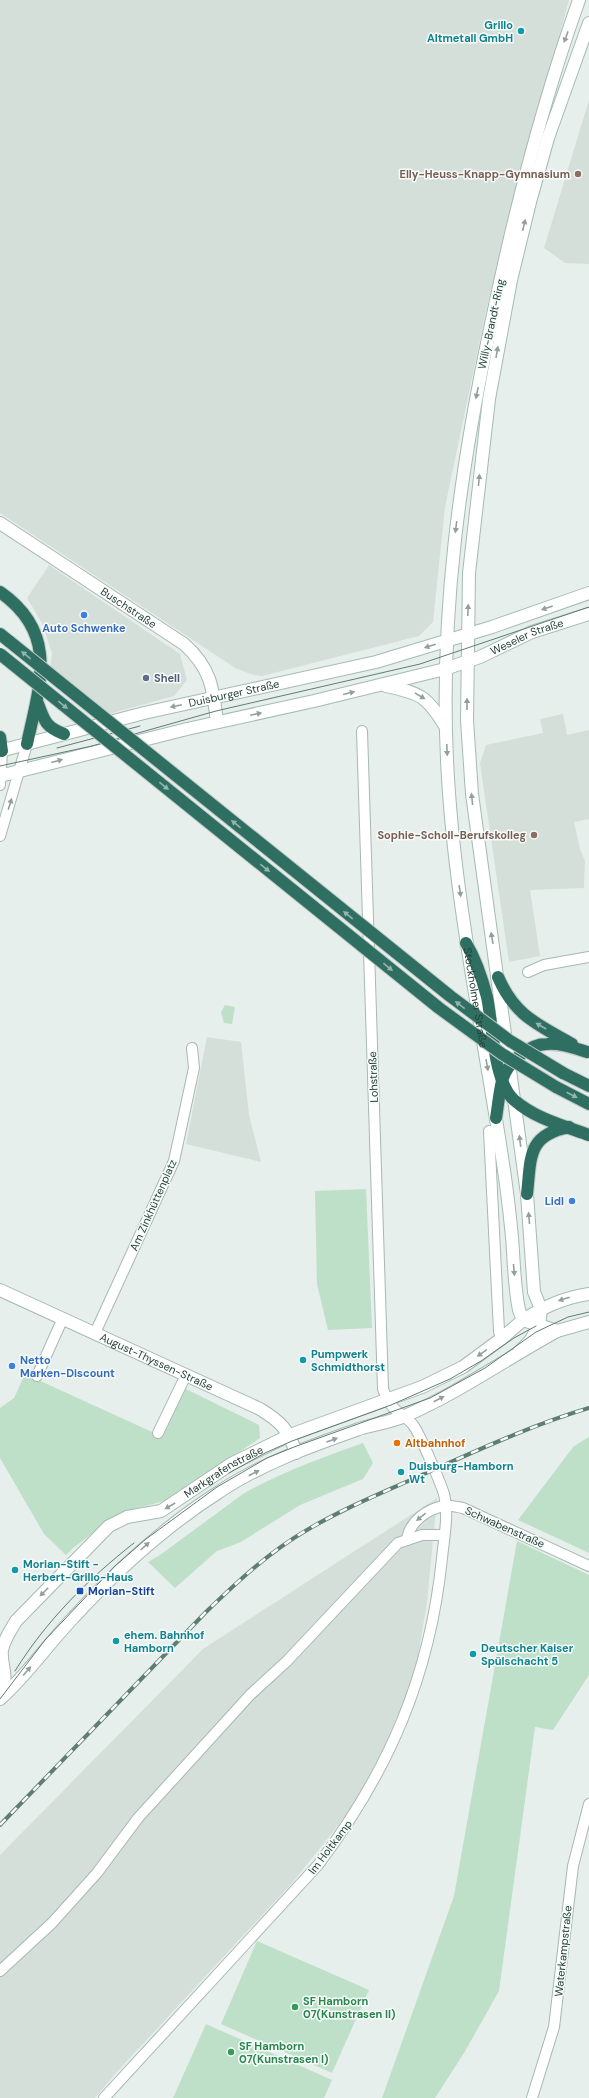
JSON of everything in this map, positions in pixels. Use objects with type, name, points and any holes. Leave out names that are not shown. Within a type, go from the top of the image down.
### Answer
[{"type":"highway","points":[[0,592],[18,606],[28,618],[38,640],[42,662],[37,702],[27,744]]},
{"type":"highway","points":[[0,634],[450,996],[510,1041],[562,1073],[589,1086]]},
{"type":"highway","points":[[0,654],[439,1008],[502,1054],[589,1104]]},
{"type":"highway","points":[[37,702],[45,722],[54,730],[64,734]]},
{"type":"highway","points":[[0,737],[1,751]]},
{"type":"highway","points":[[466,943],[476,960],[487,998],[502,1080],[507,1091],[515,1101],[532,1112],[589,1135]]},
{"type":"highway","points":[[498,977],[508,997],[522,1014],[588,1053]]},
{"type":"highway","points":[[496,1118],[502,1080],[510,1067],[524,1052],[534,1046],[561,1044],[588,1053]]},
{"type":"highway","points":[[527,1194],[531,1162],[538,1141],[547,1133],[569,1128]]},
{"type":"main road","name":"Willy-Brandt-Ring","points":[[446,656],[451,572],[464,460],[500,280],[534,141],[555,68],[580,0]]},
{"type":"main road","name":"Willy-Brandt-Ring","points":[[467,663],[469,573],[488,406],[498,347],[530,202],[548,138],[589,23]]},
{"type":"main road","name":"Buschstraße","points":[[0,523],[184,644],[196,655],[204,666],[212,684],[217,722]]},
{"type":"main road","name":"Weseler Straße","points":[[468,635],[589,593]]},
{"type":"main road","name":"Weseler Straße","points":[[467,663],[532,632],[589,614]]},
{"type":"main road","name":"Duisburger Straße","points":[[1,751],[214,697],[376,662],[468,635]]},
{"type":"main road","name":"Stockholmer Straße","points":[[446,656],[446,727],[449,794],[466,943],[509,1203],[516,1296],[523,1320]]},
{"type":"main road","points":[[1,779],[19,772],[217,722],[383,685],[467,663],[467,720],[472,794],[485,900],[498,977],[527,1194],[534,1292],[541,1309],[539,1325],[530,1342],[520,1351]]},
{"type":"main road","points":[[383,685],[420,695],[432,706],[446,727]]},
{"type":"main road","name":"August-Thyssen-Straße","points":[[0,1290],[260,1409],[274,1418],[290,1435],[296,1453]]},
{"type":"main road","name":"Markgrafenstraße","points":[[0,1693],[5,1678],[1,1651],[7,1636],[16,1621],[109,1526],[128,1517],[161,1511],[231,1464],[290,1435],[422,1387],[463,1367],[501,1339],[523,1320],[541,1309],[563,1299],[589,1294]]},
{"type":"main road","points":[[523,1320],[556,1331]]},
{"type":"main road","name":"Markgrafenstraße","points":[[0,1699],[12,1688],[77,1613],[121,1568],[151,1541],[220,1491],[296,1453],[363,1428],[404,1416],[473,1381],[520,1351],[556,1331],[589,1322]]},
{"type":"street","name":"Lohstraße","points":[[362,731],[383,1389],[391,1405],[404,1416]]},
{"type":"street","points":[[0,836],[27,744]]},
{"type":"street","points":[[1,751],[1,779]]},
{"type":"street","points":[[528,972],[544,965],[589,957]]},
{"type":"street","name":"Am Zinkhüttenplatz","points":[[95,1333],[174,1161],[194,1068],[192,1048]]},
{"type":"street","points":[[489,1131],[499,1331],[501,1339]]},
{"type":"street","points":[[37,1376],[63,1318]]},
{"type":"street","points":[[158,1433],[186,1375]]},
{"type":"street","points":[[404,1416],[414,1426],[444,1494],[446,1506],[431,1509],[416,1522],[408,1531],[407,1540]]},
{"type":"street","name":"Im Holtkamp","points":[[111,2096],[318,1865],[340,1836],[368,1792],[405,1718],[418,1681],[432,1623],[440,1572],[446,1506]]},
{"type":"street","name":"Schwabenstraße","points":[[446,1506],[463,1508],[589,1566]]},
{"type":"street","points":[[0,1971],[52,1923],[97,1873],[138,1818],[250,1695],[287,1661],[398,1543],[422,1536],[444,1535]]},
{"type":"street","name":"Waterkampstraße","points":[[532,2098],[554,2027],[573,1866],[589,1804]]},
{"type":"shaded area","points":[[0,0],[569,0],[489,297],[445,507],[433,622],[419,636],[262,676],[254,675],[237,669],[0,513]]},
{"type":"shaded area","name":"Elly-Heuss-Knapp-Gymnasium","points":[[589,100],[589,264],[565,263],[544,248]]},
{"type":"shaded area","points":[[49,565],[180,654],[187,680],[174,696],[94,718],[49,679],[52,653],[42,623],[27,598]]},
{"type":"shaded area","name":"Sophie-Scholl-Berufskolleg","points":[[563,714],[567,735],[589,730],[589,819],[574,822],[580,849],[585,861],[584,888],[530,890],[540,956],[509,962],[480,763],[486,745],[543,733],[540,719]]},
{"type":"shaded area","points":[[207,1037],[241,1042],[249,1115],[261,1162],[186,1144]]},
{"type":"shaded area","points":[[437,1498],[427,1602],[415,1675],[384,1748],[352,1808],[292,1883],[115,2074],[95,2098],[0,2098],[0,1855],[203,1649]]},
{"type":"green space","points":[[225,1005],[235,1007],[232,1024],[224,1023],[221,1012]]},
{"type":"green space","points":[[366,1189],[372,1328],[328,1330],[317,1284],[315,1191]]},
{"type":"green space","points":[[25,1374],[161,1436],[184,1388],[259,1425],[260,1438],[168,1500],[119,1513],[66,1555],[44,1534],[0,1458],[0,1408],[14,1398]]},
{"type":"green space","points":[[589,1437],[589,1553],[518,1520],[574,1446]]},
{"type":"green space","points":[[363,1443],[373,1463],[363,1479],[300,1505],[241,1542],[217,1551],[175,1588],[148,1562],[160,1555],[243,1494],[257,1486],[287,1472]]},
{"type":"green space","points":[[517,1541],[589,1575],[589,1675],[553,1730],[535,1727],[499,1991],[464,2053],[435,2098],[382,2098],[454,1896]]},
{"type":"green space","name":"SF Hamborn 07(Kunstrasen II)","points":[[257,1941],[369,1990],[332,2073],[221,2024]]},
{"type":"green space","name":"SF Hamborn 07(Kunstrasen I)","points":[[206,2024],[332,2080],[324,2098],[173,2098]]},
{"type":"tram line","points":[[0,766],[92,746],[216,711],[420,664],[589,607]]},
{"type":"tram line","points":[[57,748],[140,726]]},
{"type":"tram line","points":[[0,1699],[45,1640],[115,1566],[146,1539],[217,1487],[267,1458],[430,1398],[485,1368],[536,1332],[568,1317],[589,1312]]},
{"type":"tram line","points":[[229,1473],[265,1453],[292,1441],[391,1405],[450,1379],[481,1361],[514,1338],[536,1326]]},
{"type":"tram line","points":[[15,1671],[40,1635],[54,1618],[84,1586],[134,1543]]},
{"type":"railway","points":[[0,1825],[206,1612],[242,1579],[280,1548],[321,1522],[364,1500],[505,1438],[589,1408]]},
{"type":"place","name":"Grillo Altmetall GmbH","points":[[521,31]]},
{"type":"place","name":"Elly-Heuss-Knapp-Gymnasium","points":[[578,174]]},
{"type":"place","name":"Auto Schwenke","points":[[84,615]]},
{"type":"place","name":"Shell","points":[[146,678]]},
{"type":"place","name":"Sophie-Scholl-Berufskolleg","points":[[534,835]]},
{"type":"place","name":"Lidl","points":[[572,1201]]},
{"type":"place","name":"Pumpwerk Schmidthorst","points":[[303,1360]]},
{"type":"place","name":"Netto Marken-Discount","points":[[12,1366]]},
{"type":"place","name":"Altbahnhof","points":[[397,1443]]},
{"type":"place","name":"Duisburg-Hamborn Wt","points":[[401,1472]]},
{"type":"place","name":"Morian-Stift - Herbert-Grillo-Haus","points":[[15,1570]]},
{"type":"place","name":"Morian-Stift","points":[[80,1591]]},
{"type":"place","name":"ehem. Bahnhof Hamborn","points":[[116,1641]]},
{"type":"place","name":"Deutscher Kaiser Spülschacht 5","points":[[473,1654]]},
{"type":"place","name":"SF Hamborn 07(Kunstrasen II)","points":[[295,2007]]},
{"type":"place","name":"SF Hamborn 07(Kunstrasen I)","points":[[231,2052]]}]
